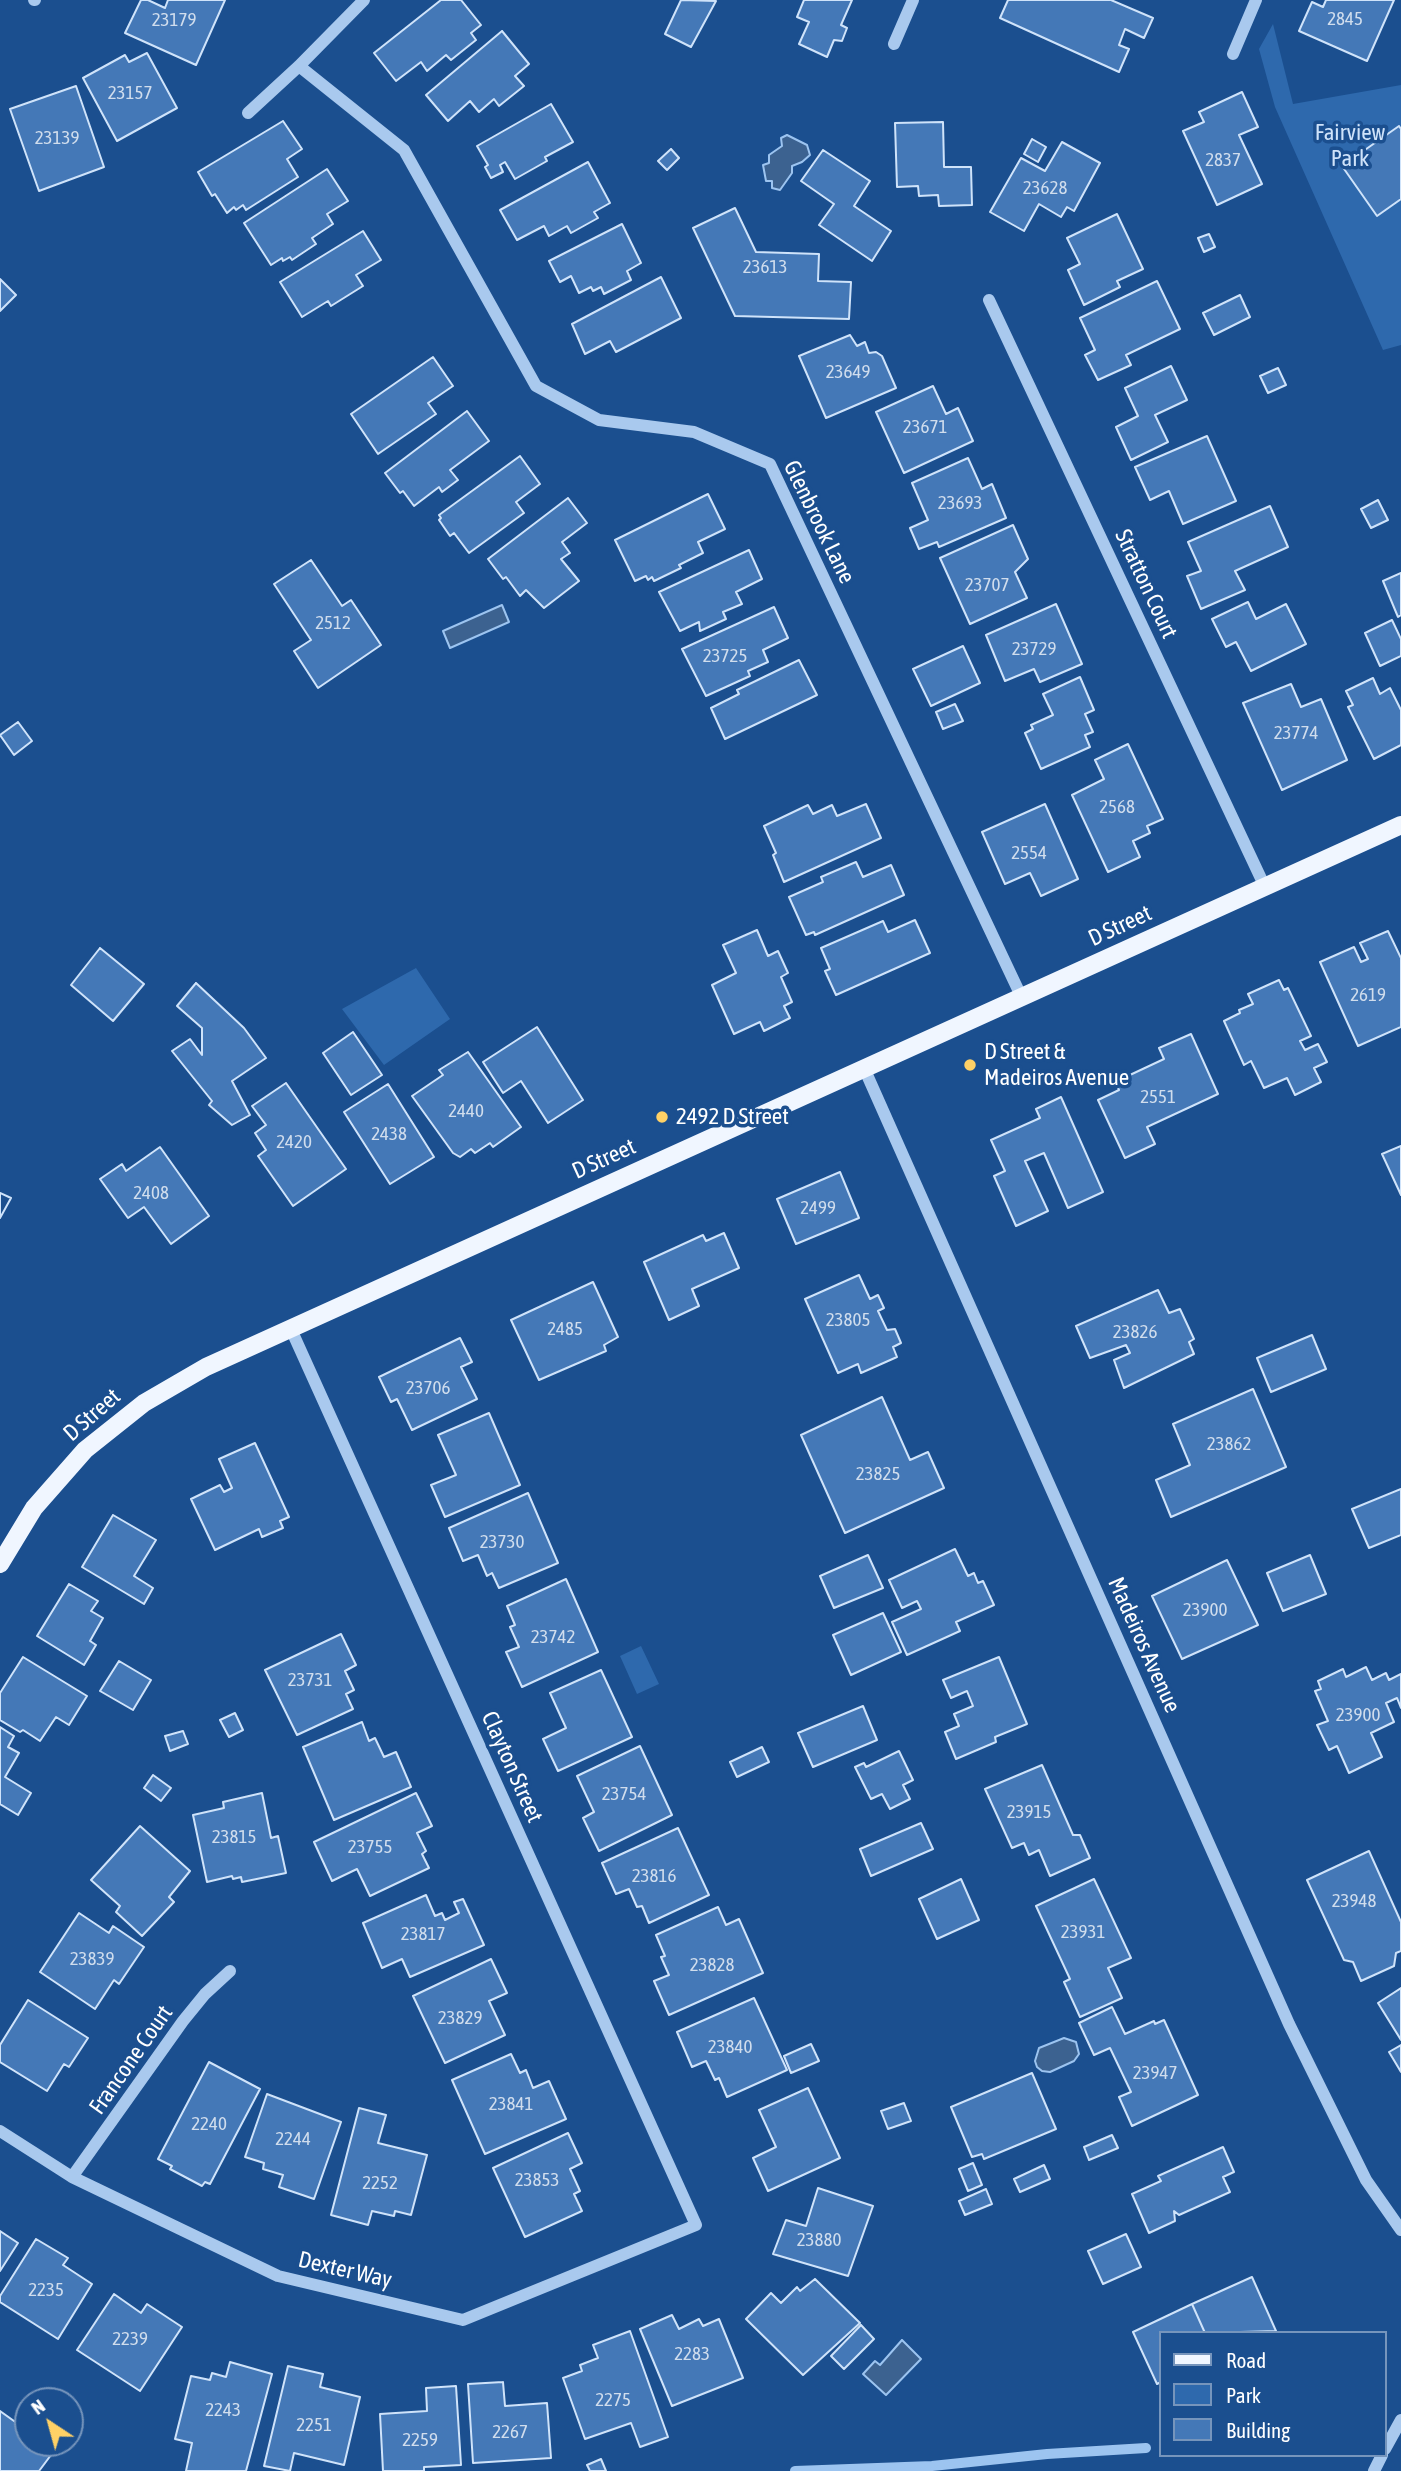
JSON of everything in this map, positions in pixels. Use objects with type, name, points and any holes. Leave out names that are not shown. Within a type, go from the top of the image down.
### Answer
[{"type":"main road","name":"D Street","points":[[0,1564],[34,1508],[95,1442],[144,1402],[206,1367],[1401,825]]},
{"type":"street","points":[[248,113],[299,66],[363,0]]},
{"type":"street","points":[[894,44],[913,0]]},
{"type":"street","points":[[1233,54],[1256,0]]},
{"type":"street","name":"Glenbrook Lane","points":[[299,66],[404,150],[536,386],[599,420],[694,432],[770,464],[1022,998]]},
{"type":"street","name":"Stratton Court","points":[[989,300],[1265,887]]},
{"type":"street","name":"Madeiros Avenue","points":[[864,1068],[1289,2024],[1366,2180],[1401,2229]]},
{"type":"street","name":"Clayton Street","points":[[290,1327],[696,2225]]},
{"type":"street","name":"Francone Court","points":[[72,2177],[183,2021],[205,1994],[230,1971]]},
{"type":"street","name":"Dexter Way","points":[[0,2130],[72,2177],[278,2276],[463,2320],[696,2225]]},
{"type":"street","points":[[1387,2445],[1401,2420]]},
{"type":"green space","name":"Fairview Park","points":[[1273,24],[1293,104],[1401,85],[1401,345],[1383,350],[1275,107],[1259,49]]},
{"type":"green space","points":[[416,968],[450,1019],[384,1065],[342,1009]]},
{"type":"green space","points":[[641,1646],[659,1684],[637,1694],[620,1656]]},
{"type":"shaded area","points":[[787,135],[807,145],[810,155],[792,166],[792,173],[780,190],[772,188],[772,181],[766,181],[763,165],[769,163],[769,155],[782,146],[781,138]]},
{"type":"shaded area","points":[[502,605],[509,622],[450,648],[443,631]]},
{"type":"shaded area","points":[[1064,2038],[1076,2042],[1079,2054],[1074,2061],[1050,2072],[1042,2071],[1035,2061],[1039,2048]]},
{"type":"shaded area","points":[[902,2340],[921,2359],[886,2395],[863,2374],[875,2361],[880,2365]]},
{"type":"building","points":[[141,0],[148,0],[165,8],[168,0],[225,0],[196,65],[125,33]]},
{"type":"building","points":[[441,0],[461,0],[481,25],[471,33],[476,40],[451,60],[446,55],[427,71],[421,62],[396,81],[374,53]]},
{"type":"building","points":[[681,0],[716,1],[691,47],[665,34]]},
{"type":"building","points":[[804,0],[852,0],[841,25],[847,28],[842,41],[834,40],[827,57],[799,44],[809,22],[797,17]]},
{"type":"building","points":[[1008,0],[1111,0],[1153,18],[1144,38],[1125,29],[1119,45],[1129,49],[1119,72],[1000,18]]},
{"type":"building","points":[[1326,0],[1394,0],[1367,61],[1299,31],[1312,2],[1323,7]]},
{"type":"building","points":[[502,31],[529,64],[515,76],[524,86],[499,106],[494,99],[479,112],[470,101],[448,121],[426,95]]},
{"type":"building","points":[[147,53],[177,108],[117,141],[83,78],[125,55],[129,62]]},
{"type":"building","points":[[76,86],[104,167],[39,191],[10,109]]},
{"type":"building","points":[[1242,92],[1258,127],[1239,135],[1262,184],[1217,205],[1183,131],[1204,122],[1199,112]]},
{"type":"building","points":[[551,104],[573,142],[545,157],[547,161],[515,179],[505,162],[500,165],[503,172],[491,178],[485,167],[488,165],[477,146]]},
{"type":"building","points":[[283,121],[302,149],[287,159],[298,177],[246,210],[243,205],[236,210],[234,207],[227,213],[215,194],[212,196],[198,172]]},
{"type":"building","points":[[943,122],[944,167],[971,167],[972,205],[939,206],[938,195],[919,196],[918,186],[897,187],[895,123]]},
{"type":"building","points":[[1399,126],[1401,199],[1377,216],[1342,166]]},
{"type":"building","points":[[1032,139],[1046,147],[1038,162],[1024,154]]},
{"type":"building","points":[[1062,142],[1100,163],[1074,211],[1067,207],[1061,217],[1039,204],[1024,231],[990,212],[1021,158],[1045,171]]},
{"type":"building","points":[[671,149],[679,158],[667,170],[658,161]]},
{"type":"building","points":[[823,150],[870,181],[854,206],[891,231],[872,261],[819,225],[834,204],[801,181]]},
{"type":"building","points":[[588,162],[610,203],[594,212],[598,218],[571,233],[567,226],[549,236],[544,226],[517,240],[500,210]]},
{"type":"building","points":[[327,169],[348,201],[327,214],[333,224],[312,238],[316,244],[292,260],[290,257],[283,261],[282,258],[271,265],[244,223]]},
{"type":"building","points":[[735,208],[756,252],[819,254],[818,281],[851,282],[849,319],[735,316],[693,228]]},
{"type":"building","points":[[1117,214],[1143,269],[1117,281],[1120,287],[1084,305],[1068,270],[1080,264],[1067,238]]},
{"type":"building","points":[[622,224],[641,263],[627,271],[631,280],[604,294],[601,287],[593,291],[591,287],[579,293],[571,276],[560,282],[549,261]]},
{"type":"building","points":[[363,231],[381,260],[356,275],[363,286],[331,306],[328,301],[302,317],[280,282]]},
{"type":"building","points":[[1209,234],[1215,247],[1204,252],[1198,238]]},
{"type":"building","points":[[661,277],[681,318],[616,352],[610,341],[585,354],[572,324]]},
{"type":"building","points":[[0,279],[16,295],[0,311]]},
{"type":"building","points":[[1157,281],[1180,329],[1126,355],[1131,365],[1098,380],[1085,355],[1095,350],[1080,318]]},
{"type":"building","points":[[1240,295],[1250,317],[1214,335],[1203,313]]},
{"type":"building","points":[[850,335],[857,346],[865,342],[869,353],[876,352],[882,356],[896,388],[826,418],[799,356]]},
{"type":"building","points":[[433,357],[453,386],[428,403],[436,414],[378,454],[351,414]]},
{"type":"building","points":[[1171,366],[1187,400],[1155,415],[1168,442],[1131,460],[1116,427],[1138,416],[1125,388]]},
{"type":"building","points":[[1278,368],[1286,385],[1268,393],[1260,376]]},
{"type":"building","points":[[933,386],[946,414],[958,408],[973,441],[904,473],[876,412]]},
{"type":"building","points":[[467,411],[489,441],[450,470],[458,480],[442,492],[439,487],[414,506],[385,473]]},
{"type":"building","points":[[1207,436],[1236,501],[1183,524],[1169,491],[1150,500],[1135,467]]},
{"type":"building","points":[[520,456],[540,484],[516,502],[524,513],[469,553],[454,533],[450,536],[439,520],[439,515]]},
{"type":"building","points":[[968,458],[982,489],[992,484],[1006,518],[939,547],[937,542],[919,549],[910,528],[928,520],[912,483]]},
{"type":"building","points":[[708,494],[725,529],[698,542],[703,553],[679,565],[681,568],[654,581],[652,577],[648,580],[646,576],[635,581],[615,540]]},
{"type":"building","points":[[568,498],[587,523],[562,542],[570,553],[561,559],[579,581],[544,608],[526,590],[520,596],[488,559]]},
{"type":"building","points":[[1378,500],[1388,520],[1371,528],[1361,509]]},
{"type":"building","points":[[1270,506],[1288,547],[1235,571],[1245,590],[1201,609],[1187,576],[1201,571],[1188,542]]},
{"type":"building","points":[[1013,525],[1028,559],[1015,572],[1027,598],[970,624],[940,558]]},
{"type":"building","points":[[749,550],[762,579],[736,592],[742,604],[723,612],[726,619],[700,631],[699,622],[680,631],[659,592]]},
{"type":"building","points":[[311,560],[342,606],[351,600],[381,645],[318,688],[294,651],[311,640],[274,584]]},
{"type":"building","points":[[1401,573],[1401,615],[1398,617],[1383,581]]},
{"type":"building","points":[[1248,602],[1256,619],[1286,604],[1306,644],[1251,671],[1236,642],[1226,647],[1212,619]]},
{"type":"building","points":[[1056,604],[1082,664],[1040,682],[1034,669],[1005,681],[986,635]]},
{"type":"building","points":[[774,607],[788,638],[763,650],[768,662],[748,671],[750,676],[706,696],[682,649]]},
{"type":"building","points":[[1392,620],[1401,639],[1401,656],[1380,666],[1365,633]]},
{"type":"building","points":[[963,646],[980,683],[931,706],[913,669]]},
{"type":"building","points":[[799,660],[817,695],[725,739],[711,708],[739,694],[737,690]]},
{"type":"building","points":[[1080,677],[1094,710],[1085,714],[1093,732],[1085,735],[1090,747],[1041,769],[1025,733],[1033,729],[1031,725],[1053,715],[1043,694]]},
{"type":"building","points":[[1373,678],[1380,694],[1390,688],[1401,710],[1401,745],[1374,759],[1348,707],[1353,705],[1346,691]]},
{"type":"building","points":[[1291,684],[1301,707],[1321,699],[1347,760],[1282,790],[1243,703]]},
{"type":"building","points":[[955,704],[963,721],[943,729],[936,712]]},
{"type":"building","points":[[18,722],[32,741],[14,755],[0,735]]},
{"type":"building","points":[[1128,744],[1163,819],[1147,826],[1150,833],[1133,841],[1140,857],[1108,872],[1072,795],[1104,779],[1095,760]]},
{"type":"building","points":[[866,804],[881,838],[784,882],[773,855],[776,853],[764,826],[808,805],[813,814],[832,805],[837,816]]},
{"type":"building","points":[[1045,804],[1078,879],[1041,896],[1030,873],[1005,884],[982,832]]},
{"type":"building","points":[[856,862],[863,877],[891,865],[904,895],[815,935],[814,932],[806,935],[789,897],[823,882],[821,877]]},
{"type":"building","points":[[915,920],[930,953],[836,995],[825,971],[830,969],[821,948],[883,921],[888,932]]},
{"type":"building","points":[[757,930],[768,956],[778,951],[788,973],[781,977],[792,1002],[784,1006],[790,1018],[764,1031],[760,1022],[734,1034],[712,985],[736,973],[723,945]]},
{"type":"building","points":[[1388,931],[1401,958],[1401,1027],[1358,1046],[1320,962],[1354,947],[1361,962],[1368,959],[1360,943]]},
{"type":"building","points":[[100,948],[144,984],[113,1021],[71,985]]},
{"type":"building","points":[[1279,980],[1284,990],[1288,988],[1311,1036],[1300,1041],[1305,1050],[1318,1044],[1327,1062],[1314,1068],[1321,1082],[1295,1095],[1287,1078],[1264,1088],[1251,1061],[1244,1065],[1224,1021],[1253,1004],[1248,994]]},
{"type":"building","points":[[196,983],[244,1028],[266,1058],[232,1081],[250,1115],[232,1125],[209,1105],[212,1101],[172,1051],[190,1039],[202,1055],[202,1028],[177,1006]]},
{"type":"building","points":[[537,1027],[583,1100],[548,1123],[521,1081],[503,1093],[483,1062]]},
{"type":"building","points":[[353,1032],[382,1075],[351,1095],[323,1053]]},
{"type":"building","points":[[1191,1034],[1218,1094],[1147,1127],[1155,1144],[1125,1158],[1098,1100],[1119,1090],[1115,1082],[1164,1059],[1159,1048]]},
{"type":"building","points":[[468,1052],[521,1127],[493,1147],[490,1143],[475,1153],[471,1149],[460,1157],[453,1153],[412,1096],[443,1075],[439,1070]]},
{"type":"building","points":[[286,1083],[346,1169],[293,1206],[258,1156],[266,1150],[255,1133],[266,1125],[252,1106]]},
{"type":"building","points":[[388,1084],[434,1157],[390,1184],[344,1112]]},
{"type":"building","points":[[1061,1097],[1103,1192],[1068,1208],[1044,1153],[1025,1161],[1048,1211],[1016,1226],[994,1176],[1005,1171],[991,1140],[1040,1118],[1036,1109]]},
{"type":"building","points":[[1401,1146],[1401,1195],[1382,1154]]},
{"type":"building","points":[[160,1147],[209,1216],[171,1244],[144,1207],[128,1218],[100,1179],[122,1164],[126,1171]]},
{"type":"building","points":[[840,1172],[859,1218],[796,1244],[777,1199]]},
{"type":"building","points":[[0,1193],[11,1198],[0,1218]]},
{"type":"building","points":[[0,1193],[11,1198],[0,1218]]},
{"type":"building","points":[[724,1233],[739,1268],[692,1289],[699,1306],[669,1320],[644,1262],[703,1235],[706,1241]]},
{"type":"building","points":[[859,1275],[870,1299],[878,1295],[884,1308],[878,1311],[887,1330],[895,1329],[901,1343],[893,1347],[897,1357],[861,1373],[858,1364],[838,1373],[805,1299]]},
{"type":"building","points":[[593,1282],[618,1337],[604,1345],[606,1351],[539,1380],[511,1320]]},
{"type":"building","points":[[1158,1290],[1169,1313],[1180,1309],[1194,1339],[1189,1342],[1194,1354],[1124,1388],[1114,1360],[1130,1353],[1126,1345],[1090,1358],[1076,1326]]},
{"type":"building","points":[[1312,1335],[1326,1369],[1271,1392],[1257,1358]]},
{"type":"building","points":[[460,1338],[472,1362],[461,1367],[477,1399],[412,1430],[397,1399],[391,1402],[379,1377]]},
{"type":"building","points":[[1253,1389],[1286,1467],[1171,1517],[1156,1480],[1190,1465],[1173,1424]]},
{"type":"building","points":[[882,1397],[910,1460],[928,1452],[944,1488],[845,1533],[801,1435]]},
{"type":"building","points":[[489,1413],[520,1485],[445,1517],[431,1485],[456,1475],[438,1435]]},
{"type":"building","points":[[255,1443],[289,1517],[280,1521],[283,1528],[262,1537],[259,1529],[215,1550],[191,1499],[220,1485],[224,1492],[232,1488],[219,1459]]},
{"type":"building","points":[[1401,1489],[1401,1535],[1369,1548],[1352,1509]]},
{"type":"building","points":[[528,1493],[558,1563],[499,1588],[492,1573],[487,1576],[478,1555],[463,1561],[449,1528]]},
{"type":"building","points":[[113,1515],[156,1540],[134,1576],[153,1588],[144,1604],[82,1567]]},
{"type":"building","points":[[955,1549],[968,1576],[974,1573],[978,1583],[983,1581],[994,1605],[956,1622],[960,1631],[907,1655],[892,1622],[921,1609],[917,1601],[902,1608],[889,1580]]},
{"type":"building","points":[[868,1555],[883,1588],[834,1608],[820,1576]]},
{"type":"building","points":[[1310,1555],[1326,1594],[1283,1611],[1267,1573]]},
{"type":"building","points":[[1227,1560],[1258,1625],[1182,1659],[1152,1596]]},
{"type":"building","points":[[566,1579],[598,1652],[522,1687],[506,1652],[519,1647],[510,1627],[515,1625],[507,1606]]},
{"type":"building","points":[[69,1584],[98,1601],[91,1611],[103,1618],[90,1641],[96,1645],[84,1665],[37,1636]]},
{"type":"building","points":[[883,1613],[901,1652],[851,1675],[833,1635]]},
{"type":"building","points":[[341,1634],[356,1665],[345,1671],[354,1690],[346,1694],[353,1709],[297,1735],[265,1670]]},
{"type":"building","points":[[23,1657],[87,1696],[69,1725],[56,1717],[40,1741],[0,1720],[0,1693]]},
{"type":"building","points":[[999,1657],[1027,1724],[995,1737],[996,1742],[956,1759],[945,1732],[959,1726],[954,1714],[973,1706],[967,1691],[951,1698],[943,1680]]},
{"type":"building","points":[[119,1661],[151,1680],[133,1710],[100,1691]]},
{"type":"building","points":[[1366,1667],[1372,1680],[1386,1673],[1389,1680],[1401,1674],[1401,1708],[1397,1698],[1386,1703],[1394,1722],[1371,1733],[1382,1757],[1349,1773],[1337,1746],[1329,1750],[1317,1725],[1328,1721],[1315,1691],[1321,1689],[1318,1681],[1343,1669],[1346,1677]]},
{"type":"building","points":[[601,1670],[632,1737],[558,1771],[543,1739],[566,1728],[550,1693]]},
{"type":"building","points":[[863,1706],[877,1740],[813,1767],[798,1733]]},
{"type":"building","points":[[235,1713],[243,1730],[229,1737],[220,1720]]},
{"type":"building","points":[[362,1722],[369,1741],[375,1738],[384,1757],[396,1752],[411,1787],[334,1820],[303,1747]]},
{"type":"building","points":[[0,1727],[14,1736],[8,1747],[19,1753],[5,1777],[31,1793],[18,1815],[0,1804]]},
{"type":"building","points":[[183,1731],[188,1744],[170,1751],[165,1736]]},
{"type":"building","points":[[640,1746],[672,1815],[599,1851],[583,1818],[594,1812],[577,1776]]},
{"type":"building","points":[[762,1747],[769,1762],[737,1777],[730,1762]]},
{"type":"building","points":[[899,1751],[913,1780],[903,1785],[910,1799],[890,1809],[882,1794],[871,1799],[855,1767],[864,1763],[866,1767]]},
{"type":"building","points":[[1042,1765],[1073,1835],[1080,1835],[1090,1858],[1050,1876],[1039,1850],[1029,1855],[1024,1843],[1012,1848],[985,1789]]},
{"type":"building","points":[[153,1775],[171,1788],[161,1801],[144,1788]]},
{"type":"building","points":[[262,1793],[271,1838],[278,1836],[286,1873],[242,1882],[241,1877],[233,1879],[232,1876],[207,1882],[193,1815],[224,1808],[223,1802]]},
{"type":"building","points":[[416,1793],[432,1826],[417,1833],[426,1851],[422,1854],[429,1868],[370,1896],[357,1869],[332,1881],[314,1842]]},
{"type":"building","points":[[921,1823],[933,1849],[871,1876],[860,1849]]},
{"type":"building","points":[[140,1826],[190,1871],[169,1897],[174,1902],[142,1936],[116,1912],[120,1906],[91,1880]]},
{"type":"building","points":[[678,1828],[709,1895],[649,1923],[642,1906],[637,1907],[629,1889],[616,1894],[602,1863]]},
{"type":"building","points":[[1369,1851],[1401,1922],[1401,1951],[1396,1953],[1394,1966],[1361,1981],[1353,1962],[1344,1960],[1307,1880]]},
{"type":"building","points":[[961,1879],[979,1920],[937,1939],[919,1899]]},
{"type":"building","points":[[1094,1879],[1131,1958],[1108,1968],[1122,1998],[1080,2017],[1064,1982],[1070,1979],[1036,1906]]},
{"type":"building","points":[[426,1895],[435,1916],[442,1913],[445,1920],[459,1913],[454,1902],[463,1899],[484,1945],[410,1977],[402,1959],[382,1968],[363,1923]]},
{"type":"building","points":[[718,1907],[726,1925],[739,1919],[763,1973],[669,2015],[654,1981],[669,1975],[656,1935]]},
{"type":"building","points":[[79,1913],[109,1933],[113,1926],[144,1947],[119,1984],[114,1980],[95,2009],[40,1972]]},
{"type":"building","points":[[491,1959],[507,1993],[489,2001],[505,2035],[445,2063],[413,1996]]},
{"type":"building","points":[[1401,1988],[1401,2040],[1378,2003]]},
{"type":"building","points":[[754,1998],[787,2070],[727,2097],[719,2078],[715,2080],[706,2061],[692,2067],[677,2032]]},
{"type":"building","points":[[28,2000],[88,2038],[69,2067],[64,2064],[47,2091],[0,2062],[0,2045]]},
{"type":"building","points":[[1112,2007],[1125,2034],[1154,2021],[1155,2024],[1164,2020],[1198,2095],[1132,2126],[1119,2097],[1131,2092],[1110,2048],[1094,2055],[1079,2023]]},
{"type":"building","points":[[811,2044],[819,2061],[791,2073],[784,2056]]},
{"type":"building","points":[[1401,2045],[1401,2072],[1389,2052]]},
{"type":"building","points":[[511,2054],[520,2073],[526,2070],[533,2088],[549,2081],[566,2119],[485,2154],[452,2080]]},
{"type":"building","points":[[209,2062],[260,2089],[210,2184],[205,2182],[202,2186],[170,2169],[172,2166],[158,2159]]},
{"type":"building","points":[[1032,2073],[1056,2129],[984,2159],[982,2154],[972,2157],[951,2107]]},
{"type":"building","points":[[808,2088],[840,2158],[768,2191],[753,2158],[776,2147],[759,2110]]},
{"type":"building","points":[[267,2094],[341,2122],[314,2199],[279,2187],[283,2175],[263,2169],[264,2163],[245,2157]]},
{"type":"building","points":[[904,2103],[911,2121],[888,2129],[881,2111]]},
{"type":"building","points":[[359,2108],[386,2115],[378,2143],[427,2155],[411,2215],[395,2211],[394,2216],[372,2211],[368,2225],[331,2215]]},
{"type":"building","points":[[568,2133],[582,2163],[570,2169],[580,2191],[574,2194],[582,2211],[525,2237],[493,2168]]},
{"type":"building","points":[[1112,2135],[1118,2148],[1089,2160],[1084,2147]]},
{"type":"building","points":[[1223,2147],[1234,2172],[1223,2177],[1230,2192],[1179,2215],[1174,2211],[1175,2221],[1149,2233],[1132,2194],[1161,2181],[1158,2176]]},
{"type":"building","points":[[973,2163],[982,2185],[968,2191],[959,2169]]},
{"type":"building","points":[[1044,2165],[1050,2179],[1020,2192],[1014,2179]]},
{"type":"building","points":[[818,2188],[873,2206],[848,2276],[773,2254],[786,2220],[806,2226]]},
{"type":"building","points":[[986,2189],[992,2204],[965,2215],[959,2201]]},
{"type":"building","points":[[0,2231],[18,2243],[0,2271]]},
{"type":"building","points":[[1126,2234],[1141,2267],[1103,2284],[1088,2251]]},
{"type":"building","points":[[36,2239],[68,2258],[63,2265],[92,2284],[58,2339],[0,2302],[0,2296]]},
{"type":"building","points":[[1252,2277],[1276,2331],[1204,2331],[1192,2304]]},
{"type":"building","points":[[815,2279],[860,2323],[803,2375],[746,2319],[771,2293],[781,2303],[797,2287],[800,2291]]},
{"type":"building","points":[[114,2294],[141,2313],[147,2304],[182,2327],[140,2391],[77,2350]]},
{"type":"building","points":[[1192,2304],[1204,2331],[1160,2331],[1160,2382],[1157,2384],[1133,2332]]},
{"type":"building","points":[[672,2315],[679,2329],[699,2319],[703,2326],[719,2319],[743,2378],[672,2406],[640,2329]]},
{"type":"building","points":[[861,2325],[874,2339],[844,2369],[831,2356]]},
{"type":"building","points":[[630,2331],[668,2437],[640,2447],[631,2423],[585,2439],[563,2378],[582,2371],[580,2365],[598,2358],[593,2345]]},
{"type":"building","points":[[230,2362],[272,2374],[246,2471],[186,2471],[192,2443],[175,2439],[191,2376],[210,2380],[212,2373],[226,2377]]},
{"type":"building","points":[[288,2366],[323,2374],[320,2387],[360,2397],[344,2465],[294,2453],[290,2471],[264,2466]]},
{"type":"building","points":[[503,2382],[505,2406],[547,2403],[551,2458],[473,2463],[468,2384]]},
{"type":"building","points":[[456,2386],[461,2465],[424,2467],[424,2471],[383,2471],[380,2414],[427,2411],[426,2388]]},
{"type":"building","points":[[0,2411],[14,2421],[14,2457],[50,2457],[39,2471],[0,2471]]},
{"type":"building","points":[[601,2459],[606,2471],[590,2471],[587,2465]]},
{"type":"waterway","points":[[795,2471],[932,2466],[1047,2454],[1146,2448]]},
{"type":"place","name":"D Street & Madeiros Avenue","points":[[970,1065]]},
{"type":"place","name":"2492 D Street","points":[[662,1117]]}]
